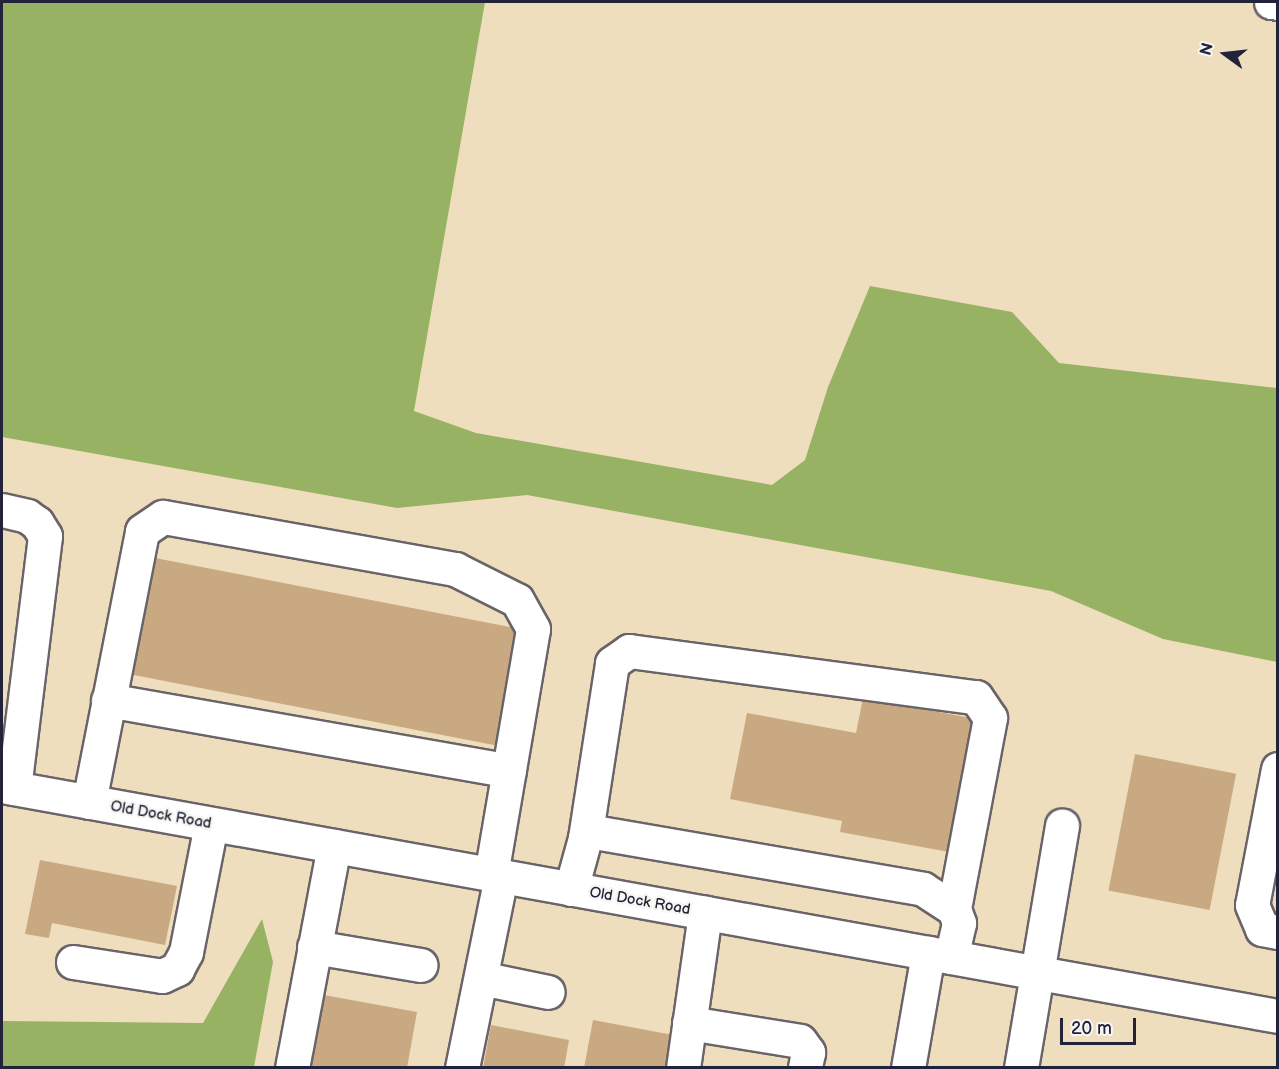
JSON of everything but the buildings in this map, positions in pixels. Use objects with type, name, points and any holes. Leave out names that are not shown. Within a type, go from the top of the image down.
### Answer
[{"type":"street","points":[[1271,2],[1278,3]]},
{"type":"street","points":[[2,510],[27,516],[38,523],[45,536],[8,787]]},
{"type":"street","points":[[88,802],[142,531],[163,517],[455,569],[517,600],[533,629],[509,771],[481,978],[462,1068]]},
{"type":"street","points":[[572,889],[585,838],[612,663],[629,651],[976,697],[990,718],[954,909],[959,923],[940,955],[908,1068]]},
{"type":"street","points":[[108,700],[509,771]]},
{"type":"street","points":[[1278,768],[1252,905],[1262,929],[1278,932]]},
{"type":"street","name":"Old Dock Road","points":[[8,787],[1278,1016]]},
{"type":"street","points":[[73,962],[162,976],[177,969],[186,952],[211,824]]},
{"type":"street","points":[[1021,1068],[1035,973],[1062,825]]},
{"type":"street","points":[[585,838],[594,832],[923,889],[954,909]]},
{"type":"street","points":[[292,1068],[334,846]]},
{"type":"street","points":[[682,1068],[705,913]]},
{"type":"street","points":[[314,947],[420,965]]},
{"type":"street","points":[[481,978],[548,992]]},
{"type":"street","points":[[689,1023],[800,1041],[808,1052],[805,1068]]},
{"type":"green space","points":[[2,2],[485,2],[414,411],[476,433],[772,485],[805,460],[828,387],[870,286],[1012,312],[1059,363],[1277,388],[1277,662],[1163,639],[1051,591],[527,495],[397,508],[2,437]]},
{"type":"green space","points":[[262,919],[273,962],[254,1067],[2,1067],[2,1021],[203,1023]]}]
